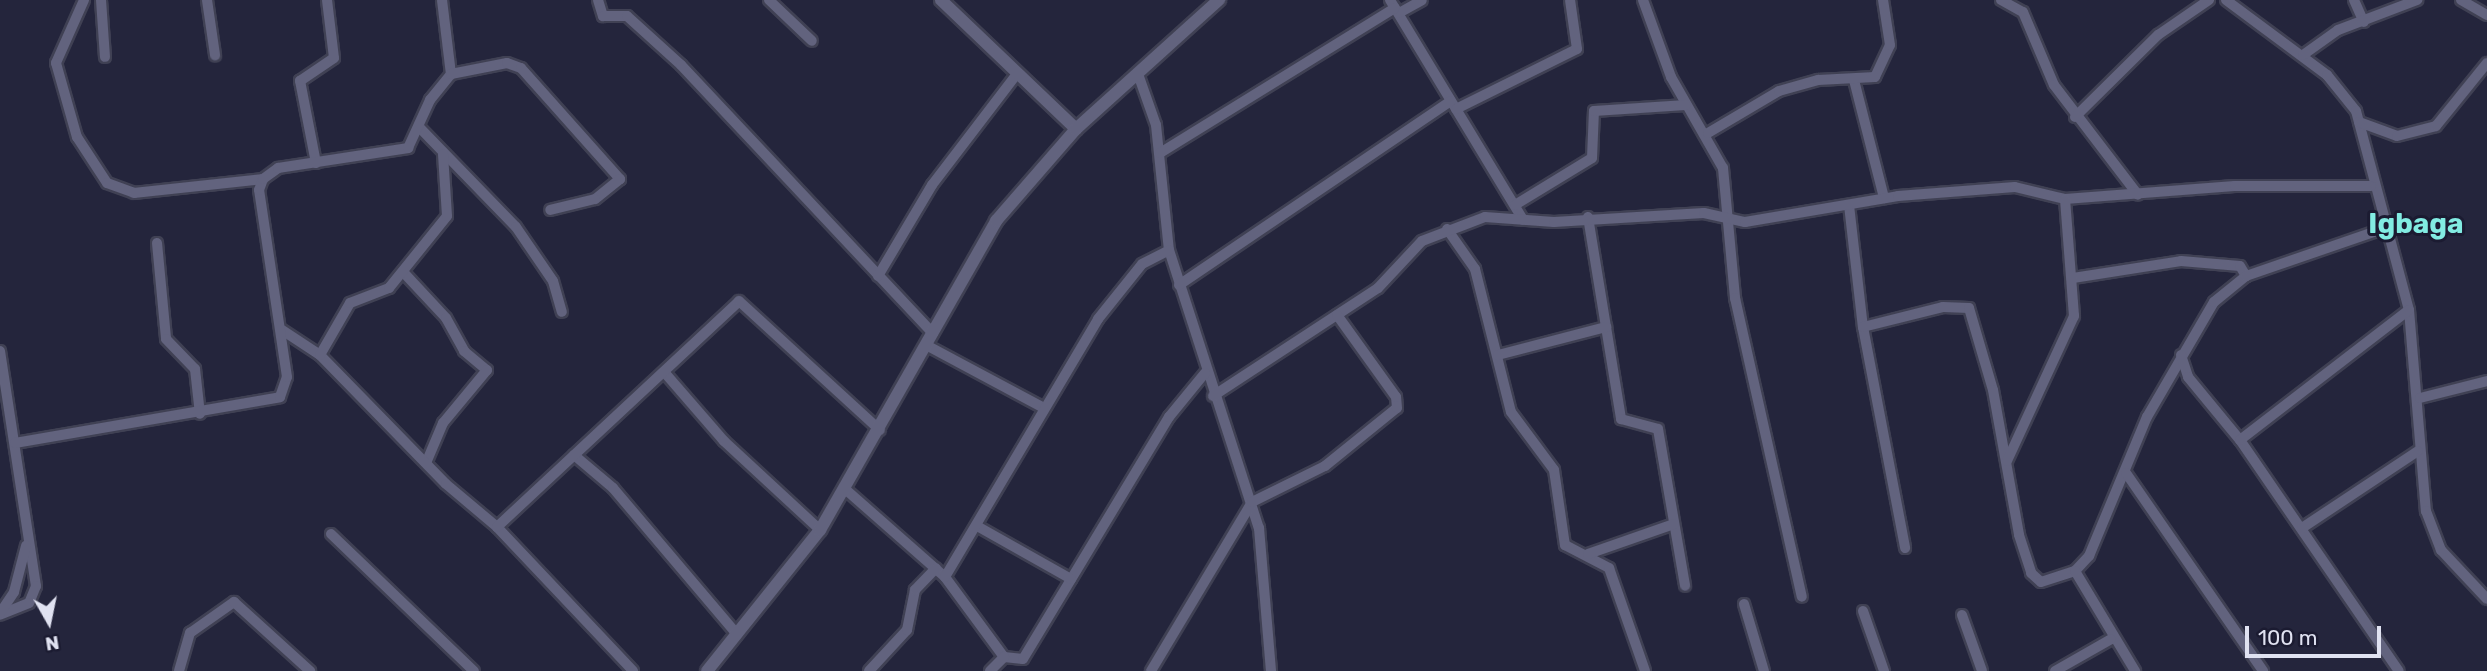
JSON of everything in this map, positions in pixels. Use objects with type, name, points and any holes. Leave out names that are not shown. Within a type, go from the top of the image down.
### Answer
[{"type":"street","points":[[84,0],[56,63],[77,137],[107,183],[134,193],[263,179]]},
{"type":"street","points":[[101,0],[105,57]]},
{"type":"street","points":[[207,0],[215,55]]},
{"type":"street","points":[[316,163],[300,81],[334,58],[327,0]]},
{"type":"street","points":[[15,443],[200,414],[280,397],[287,377],[282,330],[258,190],[263,179],[278,168],[397,153],[419,127],[451,74],[442,0]]},
{"type":"street","points":[[598,0],[603,16],[627,16],[681,65],[933,333]]},
{"type":"street","points":[[769,0],[812,41]]},
{"type":"street","points":[[941,0],[1076,129]]},
{"type":"street","points":[[707,671],[820,530],[880,430],[996,221],[1076,129],[1219,0]]},
{"type":"street","points":[[1160,153],[1395,7],[1422,0]]},
{"type":"street","points":[[1179,285],[1453,105],[1577,49],[1570,0]]},
{"type":"street","points":[[1643,0],[1686,105],[1708,133],[1723,168],[1735,298],[1802,597]]},
{"type":"street","points":[[1708,133],[1779,91],[1818,80],[1875,77],[1886,62],[1883,0]]},
{"type":"street","points":[[2001,0],[2023,12],[2034,29],[2054,85],[2075,117],[2138,195]]},
{"type":"street","points":[[2075,117],[2158,35],[2209,0]]},
{"type":"street","points":[[2226,0],[2303,55],[2343,91],[2359,122],[2371,186],[2388,227],[2409,310],[2420,398],[2418,451],[2432,531],[2455,568],[2487,599]]},
{"type":"street","points":[[2354,0],[2364,22]]},
{"type":"street","points":[[2303,55],[2314,43],[2417,0]]},
{"type":"street","points":[[2461,0],[2487,15]]},
{"type":"street","points":[[1395,7],[1523,220]]},
{"type":"street","points":[[2359,122],[2397,136],[2436,126],[2487,63]]},
{"type":"street","points":[[451,74],[507,64],[521,68],[618,175],[619,184],[595,200],[550,210]]},
{"type":"street","points":[[878,276],[932,185],[1017,74]]},
{"type":"street","points":[[1138,74],[1160,153],[1169,250],[1205,373],[1252,502],[1271,671]]},
{"type":"street","points":[[1854,80],[1884,198]]},
{"type":"street","points":[[1515,205],[1592,158],[1594,111],[1686,105]]},
{"type":"street","points":[[419,127],[516,227],[553,281],[562,312]]},
{"type":"street","points":[[320,355],[354,299],[378,296],[405,274],[418,247],[449,210],[443,154]]},
{"type":"street","points":[[1213,396],[1378,288],[1422,240],[1485,217],[1523,220],[1704,213],[1728,220],[1884,198],[2015,187],[2065,199],[2235,186],[2371,186]]},
{"type":"street","points":[[2007,460],[2074,316],[2065,199]]},
{"type":"street","points":[[1849,205],[1863,327],[1905,548]]},
{"type":"street","points":[[1588,217],[1621,419],[1651,425],[1662,440],[1685,586]]},
{"type":"street","points":[[1863,327],[1943,307],[1969,308],[2007,460],[2031,573],[2041,582],[2075,571],[2099,538],[2166,381],[2214,302],[2246,276],[2388,227]]},
{"type":"street","points":[[1447,229],[1475,269],[1511,412],[1554,470],[1565,545],[1609,568],[1645,671]]},
{"type":"street","points":[[158,243],[164,334],[195,369],[200,414]]},
{"type":"street","points":[[945,577],[1044,408],[1116,294],[1142,264],[1169,250]]},
{"type":"street","points":[[2073,278],[2181,261],[2240,266],[2246,276]]},
{"type":"street","points":[[405,274],[446,318],[464,351],[487,370],[443,423],[426,463]]},
{"type":"street","points":[[498,527],[665,373],[729,306],[747,303],[880,430]]},
{"type":"street","points":[[2240,440],[2409,310]]},
{"type":"street","points":[[1151,671],[1252,502],[1325,466],[1397,408],[1396,397],[1337,315]]},
{"type":"street","points":[[1498,355],[1606,327]]},
{"type":"street","points":[[282,330],[320,355],[426,463],[498,527],[633,671]]},
{"type":"street","points":[[926,345],[1044,408]]},
{"type":"street","points":[[0,352],[15,443],[34,597],[0,614]]},
{"type":"street","points":[[2181,355],[2188,377],[2240,440],[2399,671]]},
{"type":"street","points":[[665,373],[724,441],[820,530]]},
{"type":"street","points":[[844,488],[945,577],[1004,657],[1014,661],[1029,653],[1169,417],[1205,373]]},
{"type":"street","points":[[2166,381],[2188,377]]},
{"type":"street","points":[[2420,398],[2487,381]]},
{"type":"street","points":[[2302,528],[2418,451]]},
{"type":"street","points":[[574,455],[613,488],[737,634]]},
{"type":"street","points":[[2126,473],[2263,671]]},
{"type":"street","points":[[1586,555],[1674,524]]},
{"type":"street","points":[[977,526],[1071,579]]},
{"type":"street","points":[[331,534],[474,671]]},
{"type":"street","points":[[0,614],[13,592],[28,540]]},
{"type":"street","points":[[869,671],[906,631],[915,590],[936,568]]},
{"type":"street","points":[[2075,571],[2110,639],[2135,671]]},
{"type":"street","points":[[179,671],[190,633],[234,601],[310,671]]},
{"type":"street","points":[[1744,604],[1764,671]]},
{"type":"street","points":[[1863,611],[1884,671]]},
{"type":"street","points":[[1962,615],[1982,671]]},
{"type":"street","points":[[2055,671],[2110,639]]},
{"type":"street","points":[[990,671],[1004,657]]},
{"type":"district","name":"Igbaga","points":[[2416,224]]}]
